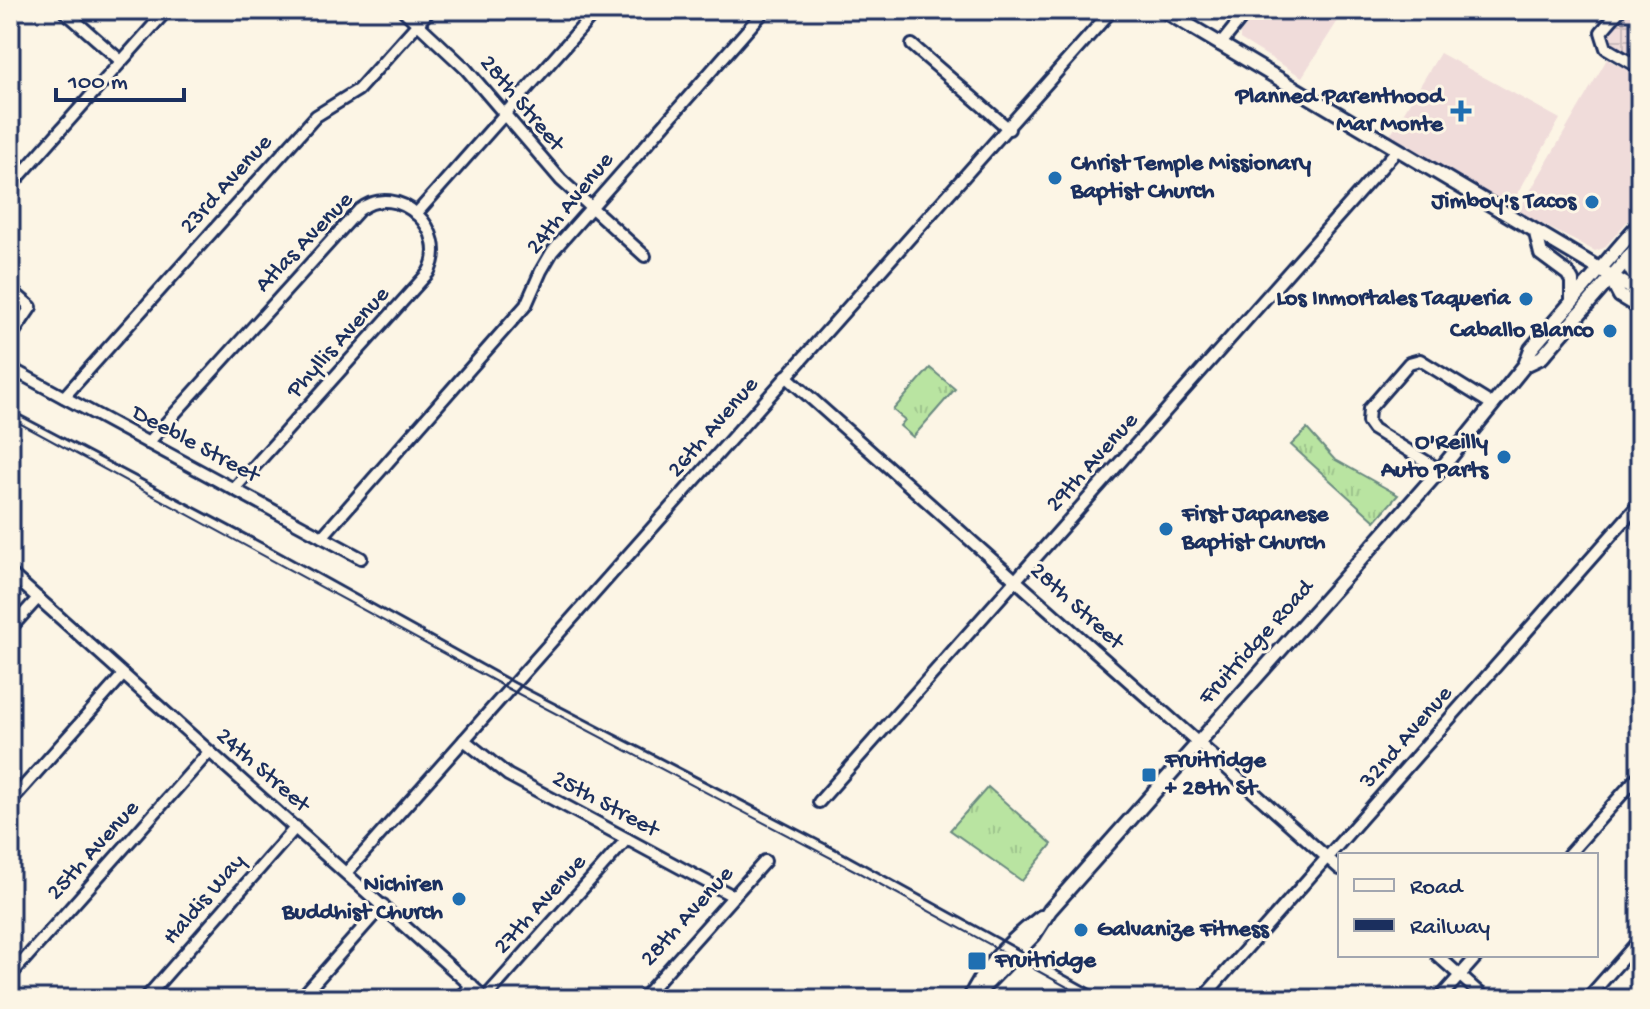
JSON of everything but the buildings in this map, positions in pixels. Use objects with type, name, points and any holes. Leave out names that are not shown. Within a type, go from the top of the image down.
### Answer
[{"type":"main road","points":[[1163,10],[1640,293]]},
{"type":"main road","name":"Fruitridge Road","points":[[1525,365],[1542,357],[1640,223]]},
{"type":"main road","points":[[1536,233],[1541,254],[1568,274],[1572,281],[1572,299]]},
{"type":"main road","points":[[1637,247],[1631,270],[1640,284]]},
{"type":"main road","name":"Fruitridge Road","points":[[971,999],[1034,935],[1050,910],[1440,470],[1525,365],[1531,349],[1572,299],[1637,247]]},
{"type":"main road","points":[[1605,273],[1620,296],[1640,308]]},
{"type":"street","points":[[63,10],[121,61]]},
{"type":"street","points":[[10,187],[167,10]]},
{"type":"street","name":"28th Street","points":[[403,10],[466,69],[544,162],[645,256]]},
{"type":"street","name":"23rd Avenue","points":[[64,397],[316,116],[358,90],[430,10]]},
{"type":"street","points":[[416,214],[597,10]]},
{"type":"street","name":"24th Avenue","points":[[322,537],[526,305],[546,260],[765,10]]},
{"type":"street","name":"26th Avenue","points":[[346,873],[1112,10]]},
{"type":"street","points":[[1220,45],[1248,10]]},
{"type":"street","points":[[1620,10],[1601,32],[1606,48],[1640,68]]},
{"type":"street","points":[[912,45],[1009,129]]},
{"type":"street","name":"29th Avenue","points":[[819,802],[1397,150]]},
{"type":"street","name":"Atlas Avenue","points":[[148,443],[359,210],[375,201],[393,201],[416,214]]},
{"type":"street","name":"Phyllis Avenue","points":[[234,489],[428,273],[435,258],[435,242],[429,228],[416,214]]},
{"type":"street","points":[[10,289],[31,307],[10,338]]},
{"type":"street","points":[[1440,470],[1373,429],[1368,422],[1369,409],[1409,363],[1420,360],[1493,405]]},
{"type":"street","name":"Deeble Street","points":[[10,368],[361,558]]},
{"type":"street","name":"28th Street","points":[[786,376],[1338,867]]},
{"type":"street","name":"32nd Avenue","points":[[1202,999],[1640,503]]},
{"type":"street","name":"24th Street","points":[[10,573],[486,998]]},
{"type":"street","points":[[10,629],[38,598]]},
{"type":"street","points":[[10,802],[123,675]]},
{"type":"street","name":"25th Street","points":[[464,740],[508,775],[733,896]]},
{"type":"street","name":"25th Avenue","points":[[10,976],[209,752]]},
{"type":"street","points":[[1570,853],[1640,774]]},
{"type":"street","name":"Haldis Way","points":[[145,999],[296,827]]},
{"type":"street","name":"27th Avenue","points":[[486,998],[627,839]]},
{"type":"street","name":"28th Avenue","points":[[642,999],[765,861]]},
{"type":"street","points":[[300,999],[383,905]]},
{"type":"street","points":[[1587,999],[1640,939]]},
{"type":"street","points":[[1439,957],[1486,999]]},
{"type":"street","points":[[1439,999],[1476,957]]},
{"type":"street","points":[[459,999],[472,985]]},
{"type":"shaded area","points":[[1260,10],[1329,10],[1339,19],[1302,77],[1240,39],[1240,33]]},
{"type":"shaded area","points":[[1627,10],[1640,10],[1640,60],[1612,43],[1607,35]]},
{"type":"shaded area","points":[[1440,53],[1560,119],[1510,207],[1390,135]]},
{"type":"shaded area","points":[[1607,59],[1640,77],[1640,207],[1604,248],[1595,251],[1518,212]]},
{"type":"green space","points":[[930,368],[955,389],[913,437],[900,426],[905,420],[893,410]]},
{"type":"green space","points":[[1307,429],[1334,459],[1398,495],[1375,521],[1291,445]]},
{"type":"green space","points":[[988,787],[1052,844],[1022,881],[950,830]]},
{"type":"tram line","points":[[10,418],[1089,999]]},
{"type":"railway","points":[[10,410],[275,550],[515,683],[843,853],[1108,999]]},
{"type":"place","name":"Planned Parenthood Mar Monte","points":[[1461,111]]},
{"type":"place","name":"Christ Temple Missionary Baptist Church","points":[[1055,178]]},
{"type":"place","name":"Jimboy's Tacos","points":[[1592,202]]},
{"type":"place","name":"Los Inmortales Taqueria","points":[[1526,299]]},
{"type":"place","name":"Caballo Blanco","points":[[1610,331]]},
{"type":"place","name":"O'Reilly Auto Parts","points":[[1504,457]]},
{"type":"place","name":"First Japanese Baptist Church","points":[[1166,529]]},
{"type":"place","name":"Fruitridge + 28th St","points":[[1149,775]]},
{"type":"place","name":"Nichiren Buddhist Church","points":[[459,899]]},
{"type":"place","name":"Galvanize Fitness","points":[[1081,930]]},
{"type":"place","name":"Fruitridge","points":[[977,961]]}]
